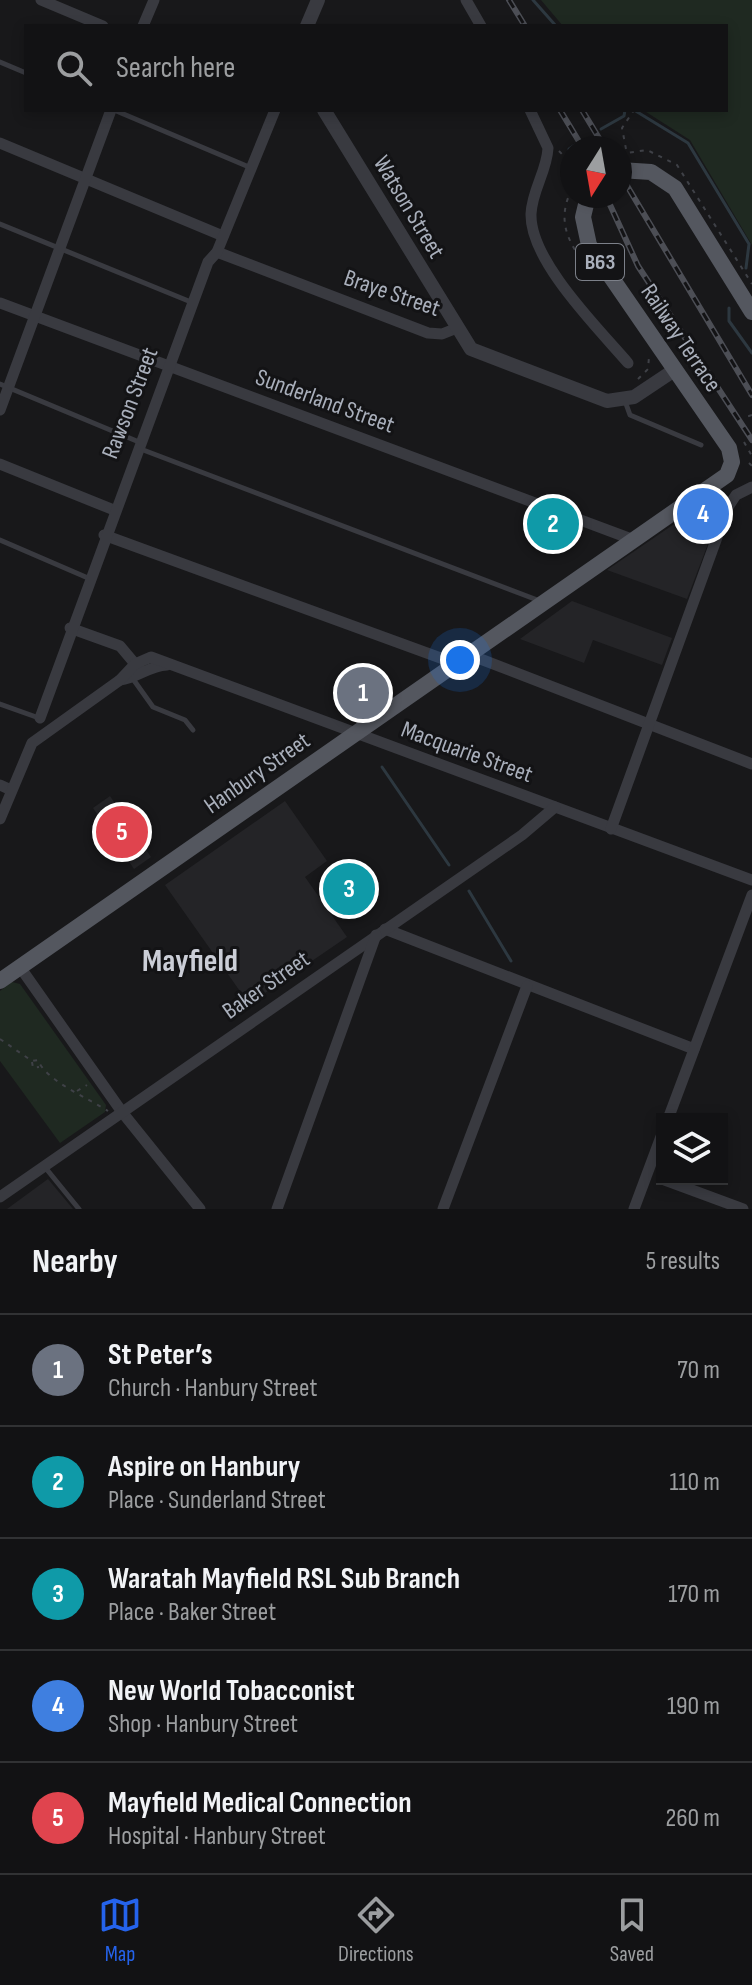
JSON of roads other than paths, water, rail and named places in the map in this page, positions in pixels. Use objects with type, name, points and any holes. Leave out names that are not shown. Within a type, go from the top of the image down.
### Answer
[{"type":"main road","points":[[632,169],[642,169],[661,176],[675,188],[752,312]]},
{"type":"main road","name":"Railway Terrace","points":[[585,208],[583,217],[589,245],[673,371],[726,444],[747,464]]},
{"type":"main road","name":"Hanbury Street","points":[[0,981],[747,464]]},
{"type":"street","points":[[41,0],[98,24]]},
{"type":"street","points":[[144,24],[154,0]]},
{"type":"street","points":[[308,24],[318,0]]},
{"type":"street","points":[[466,0],[480,24]]},
{"type":"street","points":[[0,410],[4,386],[34,317],[112,112]]},
{"type":"street","name":"Rawson Street","points":[[40,718],[88,578],[192,303],[208,262],[217,252],[274,112]]},
{"type":"street","name":"Watson Street","points":[[325,112],[457,328]]},
{"type":"street","points":[[531,112],[548,148],[532,207],[537,243],[591,320],[628,363]]},
{"type":"street","points":[[0,143],[223,236]]},
{"type":"street","name":"Braye Street","points":[[217,252],[428,333],[442,334],[457,328],[476,352],[590,398],[624,400]]},
{"type":"street","name":"Sunderland Street","points":[[0,303],[634,540]]},
{"type":"street","points":[[624,400],[673,371]]},
{"type":"street","points":[[0,464],[114,510]]},
{"type":"street","points":[[611,829],[728,507],[736,495],[752,487]]},
{"type":"street","points":[[104,535],[464,659],[752,764]]},
{"type":"street","points":[[0,819],[6,787],[27,750],[47,732],[132,673],[120,646],[70,628]]},
{"type":"street","name":"Macquarie Street","points":[[132,673],[151,657],[752,880]]},
{"type":"street","name":"Baker Street","points":[[0,1197],[522,835],[555,807]]},
{"type":"street","points":[[670,1113],[752,895]]},
{"type":"street","points":[[277,1209],[381,932],[694,1049]]},
{"type":"street","points":[[20,967],[118,1115],[200,1209]]},
{"type":"street","points":[[443,1209],[527,986]]},
{"type":"street","points":[[634,1209],[656,1150]]},
{"type":"street","points":[[647,1173],[656,1177]]},
{"type":"street","points":[[678,1185],[743,1209]]},
{"type":"lane","points":[[0,62],[24,72]]},
{"type":"lane","points":[[118,112],[252,168]]},
{"type":"lane","points":[[0,224],[192,303]]},
{"type":"lane","points":[[4,386],[138,445],[544,602]]},
{"type":"lane","points":[[624,400],[630,415],[701,445]]},
{"type":"lane","points":[[0,540],[88,578]]},
{"type":"lane","points":[[132,673],[153,707],[185,720],[193,730]]},
{"type":"lane","points":[[0,704],[40,718]]},
{"type":"lane","points":[[44,1166],[79,1209]]},
{"type":"waterway","points":[[533,0],[554,24]]},
{"type":"waterway","points":[[601,129],[624,116],[625,112]]},
{"type":"waterway","points":[[637,112],[688,143],[749,244],[746,268]]},
{"type":"waterway","points":[[729,308],[729,321],[752,353]]},
{"type":"waterway","points":[[382,767],[449,865]]},
{"type":"waterway","points":[[469,891],[511,961]]},
{"type":"railway","points":[[509,0],[524,24]]},
{"type":"railway","points":[[561,112],[576,136]]},
{"type":"railway","points":[[583,112],[598,136]]},
{"type":"railway","points":[[632,194],[752,395]]},
{"type":"railway","points":[[611,208],[638,266],[752,440]]},
{"type":"place","name":"New World Tobacconist","points":[[703,514]]},
{"type":"place","name":"Aspire on Hanbury","points":[[553,524]]},
{"type":"place","name":"St Peter’s","points":[[363,693]]},
{"type":"place","name":"Mayfield Medical Connection","points":[[122,832]]},
{"type":"place","name":"Waratah Mayfield RSL Sub Branch","points":[[349,889]]},
{"type":"district","name":"Mayfield","points":[[190,961]]}]
